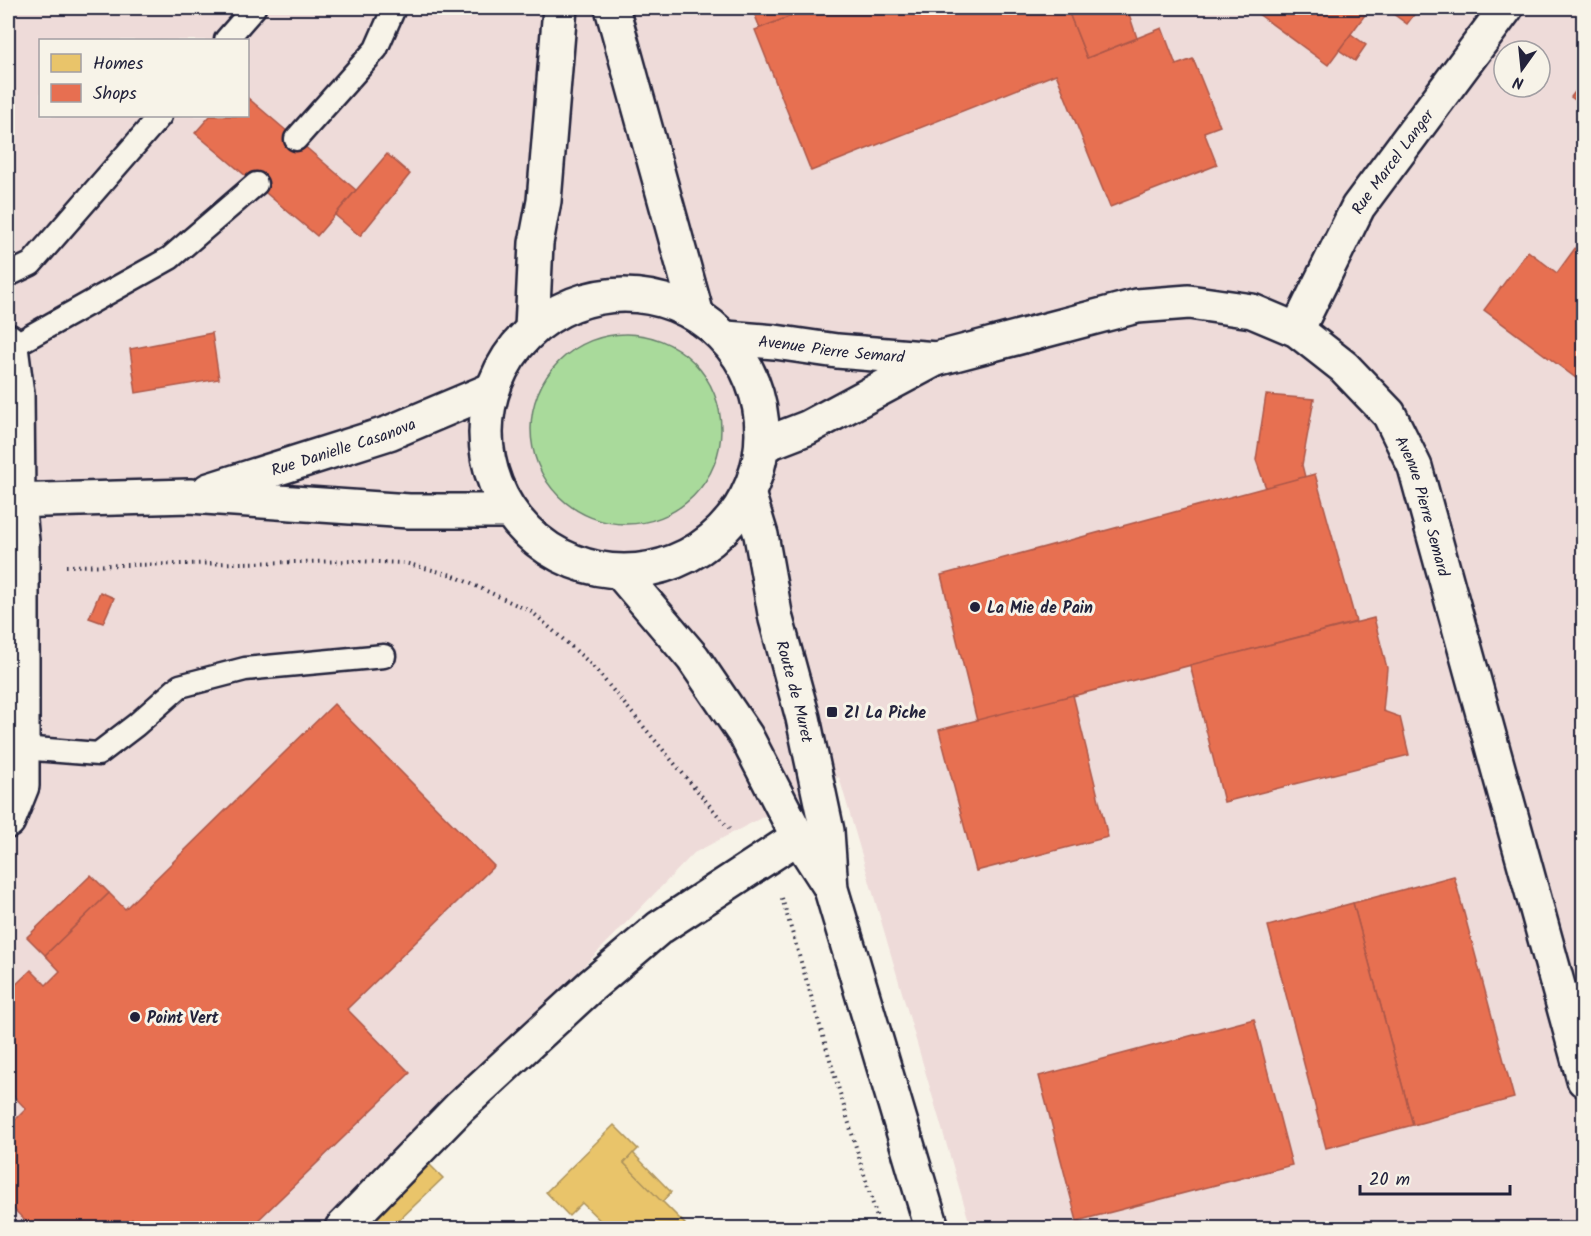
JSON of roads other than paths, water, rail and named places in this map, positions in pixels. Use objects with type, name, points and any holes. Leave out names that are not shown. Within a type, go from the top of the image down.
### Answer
[{"type":"street","points":[[532,329],[536,243],[544,201],[560,8]]},
{"type":"street","points":[[612,8],[697,315]]},
{"type":"street","name":"Rue Marcel Langer","points":[[1297,330],[1358,207],[1506,8]]},
{"type":"street","points":[[612,294],[657,298],[697,315],[726,338],[748,370],[761,407],[763,445],[758,471],[749,496],[731,522],[709,544],[682,560],[652,569],[620,572],[577,564],[539,543],[509,511],[491,472],[485,431],[491,390],[508,357],[532,329],[569,305],[612,294]]},
{"type":"street","name":"Avenue Pierre Semard","points":[[763,445],[807,428],[936,359],[1137,306],[1189,302],[1252,311],[1297,330],[1344,367],[1389,414],[1415,466],[1584,1080]]},
{"type":"street","name":"Avenue Pierre Semard","points":[[726,338],[837,351],[936,359]]},
{"type":"street","points":[[8,821],[22,786],[23,567],[13,501],[17,394],[9,344]]},
{"type":"street","name":"Rue Danielle Casanova","points":[[190,496],[389,433],[491,390]]},
{"type":"street","name":"Rue Danielle Casanova","points":[[13,501],[190,496],[409,511],[509,511]]},
{"type":"street","name":"Route de Muret","points":[[749,496],[761,535],[776,619],[803,718],[827,831],[831,889],[932,1228]]},
{"type":"street","name":"Route de Muret","points":[[620,572],[693,658],[746,736],[798,837],[831,889]]},
{"type":"street","points":[[342,1228],[460,1107],[592,985],[659,927],[798,837]]},
{"type":"lane","points":[[227,39],[254,8]]},
{"type":"lane","points":[[296,139],[376,49],[394,8]]},
{"type":"lane","points":[[8,275],[31,264],[159,117]]},
{"type":"lane","points":[[9,344],[170,258],[256,184]]},
{"type":"lane","points":[[22,748],[98,754],[136,725],[180,686],[245,669],[384,656]]},
{"type":"place","name":"La Mie de Pain","points":[[975,607]]},
{"type":"place","name":"ZI La Piche","points":[[832,712]]},
{"type":"place","name":"Point Vert","points":[[135,1017]]}]
